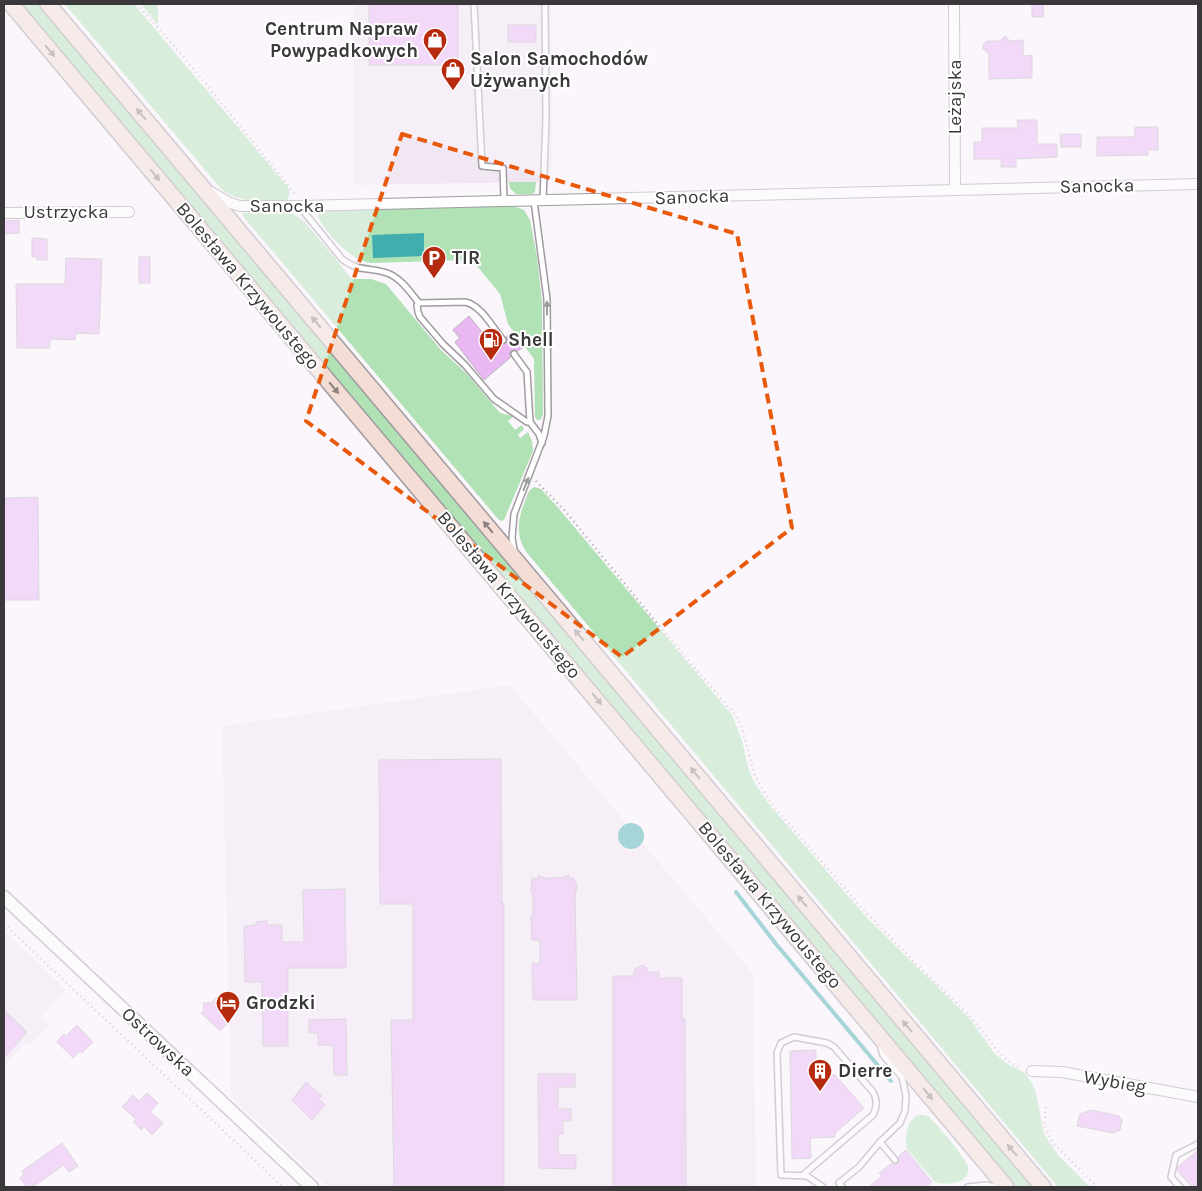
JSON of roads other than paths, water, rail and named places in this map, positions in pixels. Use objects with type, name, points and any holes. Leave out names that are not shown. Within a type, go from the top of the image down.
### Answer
[{"type":"main road","name":"Bolesława Krzywoustego","points":[[48,4],[1043,1187]]},
{"type":"main road","name":"Bolesława Krzywoustego","points":[[13,7],[1006,1187]]},
{"type":"street","name":"Leżajska","points":[[954,4],[955,189]]},
{"type":"street","name":"Sanocka","points":[[195,178],[218,197],[235,205],[244,206],[504,202],[1198,184]]},
{"type":"street","name":"Ustrzycka","points":[[4,213],[129,212]]},
{"type":"street","name":"Ostrowska","points":[[4,897],[312,1187]]},
{"type":"street","name":"Wybieg","points":[[1032,1071],[1062,1072],[1198,1097]]},
{"type":"lane","points":[[474,4],[482,166],[503,168],[504,202]]},
{"type":"lane","points":[[520,564],[512,542],[513,518],[542,443],[548,416],[547,299],[538,201],[546,119],[545,4]]},
{"type":"lane","points":[[300,206],[346,262],[356,268],[392,275],[402,283],[419,303]]},
{"type":"lane","points":[[419,303],[417,306],[420,316],[443,344],[465,365],[499,404],[530,422],[539,434],[542,443]]},
{"type":"lane","points":[[419,303],[471,303],[503,340]]},
{"type":"lane","points":[[514,354],[528,372],[530,422]]},
{"type":"lane","points":[[839,1186],[900,1123],[906,1107],[902,1077],[883,1055],[875,1030]]},
{"type":"lane","points":[[803,1175],[873,1115],[877,1104],[873,1092],[834,1047],[826,1043],[794,1037],[781,1043],[777,1053],[781,1175],[803,1175],[811,1178],[823,1187]]},
{"type":"lane","points":[[880,1142],[895,1160]]},
{"type":"lane","points":[[1180,1187],[1171,1177],[1176,1154],[1198,1144]]},
{"type":"lane","points":[[968,1187],[980,1185],[995,1187]]},
{"type":"water","points":[[424,233],[424,256],[373,258],[372,235]]},
{"type":"water","points":[[631,823],[640,827],[644,836],[640,845],[631,849],[622,845],[618,836],[622,827]]},
{"type":"waterway","points":[[736,892],[776,944],[891,1081]]},
{"type":"place","name":"Centrum Napraw Powypadkowych","points":[[435,61]]},
{"type":"place","name":"Salon Samochodów Używanych","points":[[453,91]]},
{"type":"place","name":"TIR","points":[[434,279]]},
{"type":"place","name":"Shell","points":[[491,361]]},
{"type":"place","name":"Grodzki","points":[[228,1024]]},
{"type":"place","name":"Dierre","points":[[820,1092]]}]
